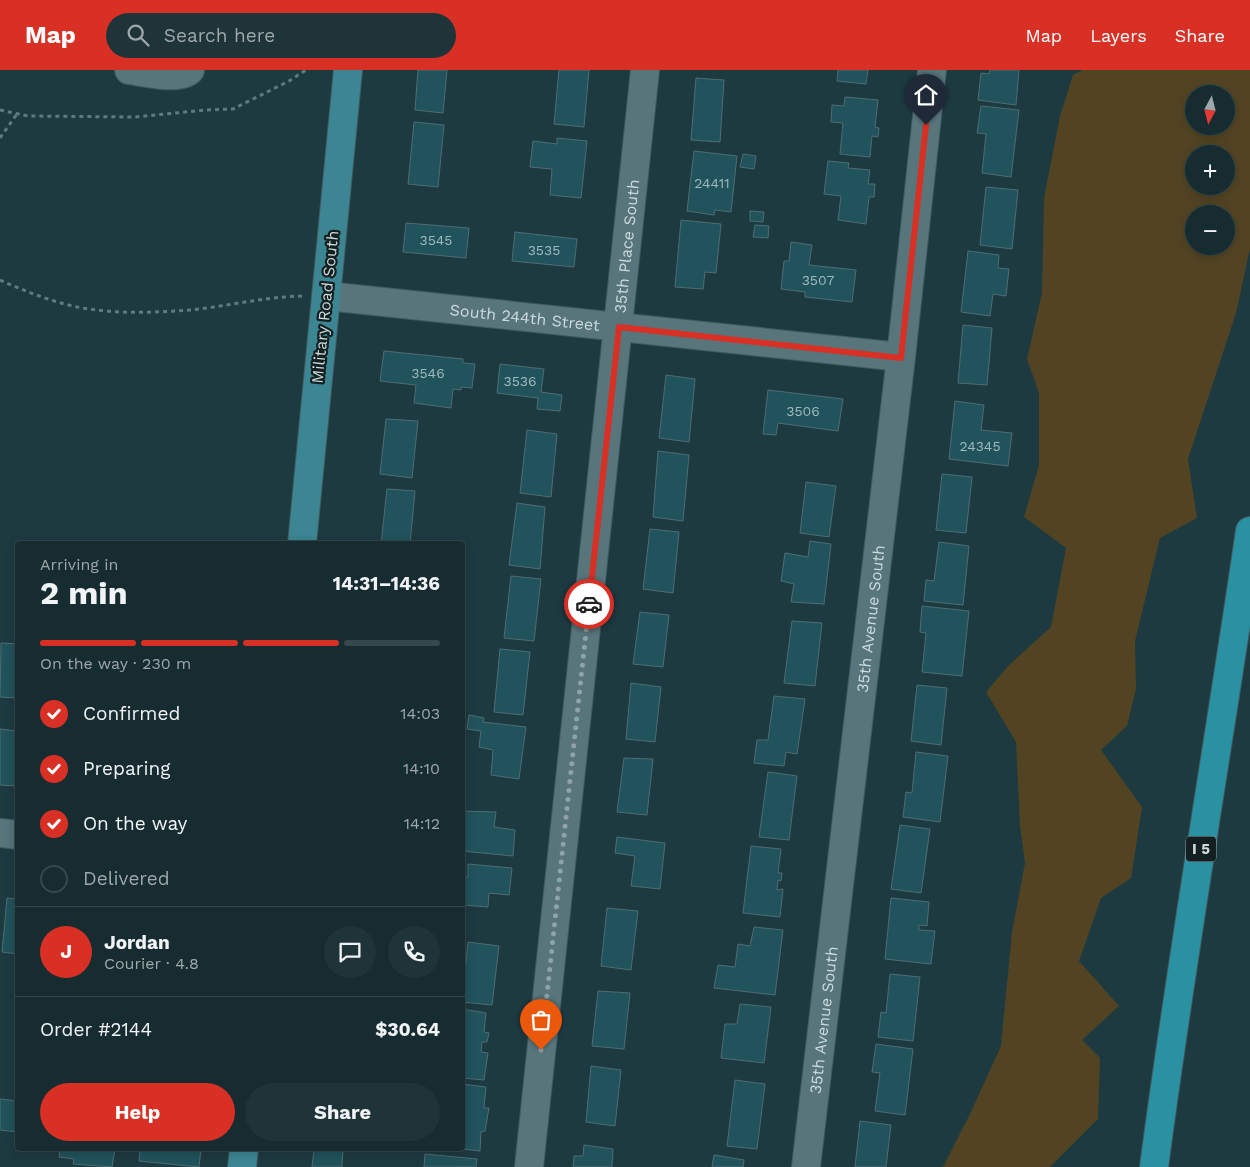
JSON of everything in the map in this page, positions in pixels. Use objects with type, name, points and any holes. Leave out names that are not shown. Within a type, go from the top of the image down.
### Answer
[{"type":"highway","name":"I 5","points":[[1154,1167],[1191,911],[1227,689],[1250,531]]},
{"type":"main road","name":"Military Road South","points":[[302,541],[348,70]]},
{"type":"main road","points":[[242,1167],[244,1151]]},
{"type":"street","points":[[129,70],[179,76],[188,73],[190,70]]},
{"type":"street","name":"35th Place South","points":[[529,1167],[645,70]]},
{"type":"street","name":"35th Avenue South","points":[[806,1167],[901,358],[932,70]]},
{"type":"street","name":"South 244th Street","points":[[327,296],[901,358]]},
{"type":"street","points":[[0,833],[15,835]]},
{"type":"path","points":[[0,110],[28,116],[135,117],[233,109],[289,81],[306,70]]},
{"type":"path","points":[[0,138],[16,114]]},
{"type":"path","points":[[0,280],[15,288],[62,303],[110,311],[164,312],[192,310],[285,296],[327,296]]},
{"type":"shaded area","points":[[1083,70],[1250,70],[1250,248],[1236,313],[1188,459],[1197,518],[1160,538],[1135,641],[1136,689],[1127,726],[1101,750],[1142,807],[1131,878],[1101,898],[1079,961],[1119,1006],[1082,1040],[1100,1058],[1098,1119],[1050,1167],[943,1167],[1001,1046],[1012,932],[1025,863],[1020,825],[1016,742],[986,692],[1009,665],[1051,627],[1066,548],[1024,517],[1039,465],[1039,393],[1027,359],[1042,293],[1044,198],[1060,116],[1073,75]]},
{"type":"building","points":[[418,70],[447,70],[443,113],[415,110]]},
{"type":"building","points":[[559,70],[589,70],[584,127],[554,124]]},
{"type":"building","points":[[838,70],[868,70],[866,84],[837,81]]},
{"type":"building","points":[[990,70],[1019,70],[1016,105],[978,100],[981,73],[989,74]]},
{"type":"building","points":[[696,78],[724,80],[720,142],[691,140]]},
{"type":"building","points":[[845,97],[878,100],[875,127],[879,128],[878,137],[872,136],[870,157],[840,154],[843,123],[831,122],[832,105],[844,106]]},
{"type":"building","points":[[981,106],[1019,110],[1011,177],[982,173],[986,134],[977,133]]},
{"type":"building","points":[[414,122],[444,125],[438,187],[408,184]]},
{"type":"building","points":[[557,138],[587,141],[581,198],[550,195],[552,169],[530,167],[533,141],[557,144]]},
{"type":"building","points":[[694,151],[737,156],[731,212],[715,210],[714,215],[687,211]]},
{"type":"building","points":[[743,154],[756,156],[754,169],[740,167]]},
{"type":"building","points":[[828,161],[849,163],[848,168],[870,170],[868,184],[875,184],[874,197],[869,197],[866,224],[838,220],[841,196],[824,194]]},
{"type":"building","points":[[986,187],[1018,190],[1012,249],[980,245]]},
{"type":"building","points":[[750,211],[764,212],[763,222],[750,221]]},
{"type":"building","points":[[681,220],[721,224],[716,273],[705,272],[703,289],[675,287]]},
{"type":"building","points":[[406,223],[469,228],[466,258],[403,252]]},
{"type":"building","points":[[755,225],[769,226],[768,238],[753,237]]},
{"type":"building","points":[[515,232],[577,239],[574,267],[512,261]]},
{"type":"building","points":[[791,242],[812,245],[809,265],[856,270],[852,302],[805,297],[805,292],[781,289],[784,261],[789,261]]},
{"type":"building","points":[[968,251],[999,255],[998,268],[1009,269],[1006,296],[993,294],[990,316],[961,312]]},
{"type":"building","points":[[963,325],[992,328],[987,385],[958,383]]},
{"type":"building","points":[[384,351],[463,359],[463,363],[475,364],[472,388],[461,387],[461,390],[453,389],[451,408],[414,403],[416,385],[380,381]]},
{"type":"building","points":[[500,364],[544,369],[541,392],[562,395],[560,411],[537,409],[538,398],[497,393]]},
{"type":"building","points":[[666,375],[695,379],[689,442],[659,438]]},
{"type":"building","points":[[768,390],[843,399],[838,431],[778,423],[776,435],[763,434]]},
{"type":"building","points":[[955,401],[984,405],[981,430],[1012,433],[1008,466],[949,459]]},
{"type":"building","points":[[386,419],[418,421],[412,478],[380,474]]},
{"type":"building","points":[[527,430],[557,434],[551,497],[520,493]]},
{"type":"building","points":[[658,451],[689,455],[683,521],[653,517]]},
{"type":"building","points":[[942,474],[972,477],[966,533],[936,530]]},
{"type":"building","points":[[806,482],[836,486],[829,537],[800,533]]},
{"type":"building","points":[[387,489],[415,491],[410,541],[381,541]]},
{"type":"building","points":[[517,503],[545,507],[540,569],[509,565]]},
{"type":"building","points":[[650,529],[679,532],[673,593],[643,589]]},
{"type":"building","points":[[810,541],[831,544],[824,604],[791,602],[794,584],[781,581],[785,553],[808,557]]},
{"type":"building","points":[[939,542],[969,546],[963,605],[924,601],[926,580],[934,581]]},
{"type":"building","points":[[511,576],[541,579],[534,641],[504,638]]},
{"type":"building","points":[[922,606],[969,611],[962,676],[922,672],[926,633],[920,632]]},
{"type":"building","points":[[640,612],[669,615],[663,667],[633,664]]},
{"type":"building","points":[[792,621],[822,623],[815,686],[784,683]]},
{"type":"building","points":[[1,643],[15,644],[15,698],[0,697]]},
{"type":"building","points":[[500,649],[530,652],[523,715],[494,712]]},
{"type":"building","points":[[631,683],[661,687],[655,742],[626,739]]},
{"type":"building","points":[[917,685],[947,688],[941,745],[911,741]]},
{"type":"building","points":[[774,696],[805,699],[797,754],[786,752],[784,766],[754,763],[757,740],[768,740]]},
{"type":"building","points":[[469,715],[484,718],[483,722],[526,727],[519,779],[491,775],[493,750],[479,747],[481,731],[467,729]]},
{"type":"building","points":[[0,729],[15,731],[15,786],[0,785]]},
{"type":"building","points":[[916,752],[948,756],[940,822],[903,817],[906,792],[912,793]]},
{"type":"building","points":[[624,758],[653,759],[647,815],[617,812]]},
{"type":"building","points":[[768,772],[797,776],[789,840],[759,837]]},
{"type":"building","points":[[465,811],[496,812],[494,827],[515,830],[513,856],[465,851]]},
{"type":"building","points":[[900,825],[930,829],[921,893],[891,889]]},
{"type":"building","points":[[617,837],[665,843],[660,889],[631,886],[635,856],[615,853]]},
{"type":"building","points":[[751,846],[781,849],[778,873],[782,873],[781,881],[778,880],[777,890],[783,889],[780,917],[743,913]]},
{"type":"building","points":[[468,864],[512,868],[509,895],[489,893],[488,907],[465,905],[465,877],[468,877]]},
{"type":"building","points":[[7,898],[15,899],[15,954],[2,952]]},
{"type":"building","points":[[891,898],[929,902],[927,926],[919,925],[919,930],[935,931],[931,964],[885,959]]},
{"type":"building","points":[[607,908],[638,911],[631,970],[601,966]]},
{"type":"building","points":[[754,927],[783,930],[775,995],[714,988],[718,965],[735,967],[738,944],[750,946]]},
{"type":"building","points":[[468,942],[499,946],[492,1005],[465,1002],[465,972]]},
{"type":"building","points":[[890,974],[920,977],[913,1041],[878,1037],[881,1012],[886,1013]]},
{"type":"building","points":[[598,991],[630,993],[624,1049],[592,1046]]},
{"type":"building","points":[[740,1004],[771,1007],[764,1063],[721,1058],[725,1024],[737,1024]]},
{"type":"building","points":[[465,1010],[486,1013],[484,1032],[489,1033],[487,1042],[482,1042],[481,1052],[488,1053],[484,1080],[465,1078]]},
{"type":"building","points":[[876,1044],[913,1049],[905,1115],[875,1111],[880,1073],[872,1072]]},
{"type":"building","points":[[591,1066],[621,1070],[615,1126],[586,1122]]},
{"type":"building","points":[[735,1080],[765,1084],[757,1149],[727,1146]]},
{"type":"building","points":[[465,1084],[486,1087],[484,1108],[489,1108],[485,1131],[481,1132],[480,1151],[465,1149]]},
{"type":"building","points":[[0,1099],[15,1101],[15,1132],[0,1130]]},
{"type":"building","points":[[860,1121],[891,1125],[886,1167],[855,1167]]},
{"type":"building","points":[[584,1145],[613,1149],[612,1167],[573,1167],[574,1156],[583,1156]]},
{"type":"building","points":[[60,1151],[115,1151],[112,1167],[73,1164],[74,1159],[59,1157]]},
{"type":"building","points":[[140,1151],[201,1151],[199,1167],[139,1161]]},
{"type":"building","points":[[314,1151],[343,1151],[342,1167],[312,1167]]},
{"type":"building","points":[[425,1154],[477,1159],[476,1167],[424,1167]]},
{"type":"building","points":[[714,1155],[744,1160],[743,1167],[712,1167]]},
{"type":"way so far","points":[[541,1050],[589,604]]},
{"type":"route","points":[[589,604],[619,327],[901,358],[926,125]]}]
